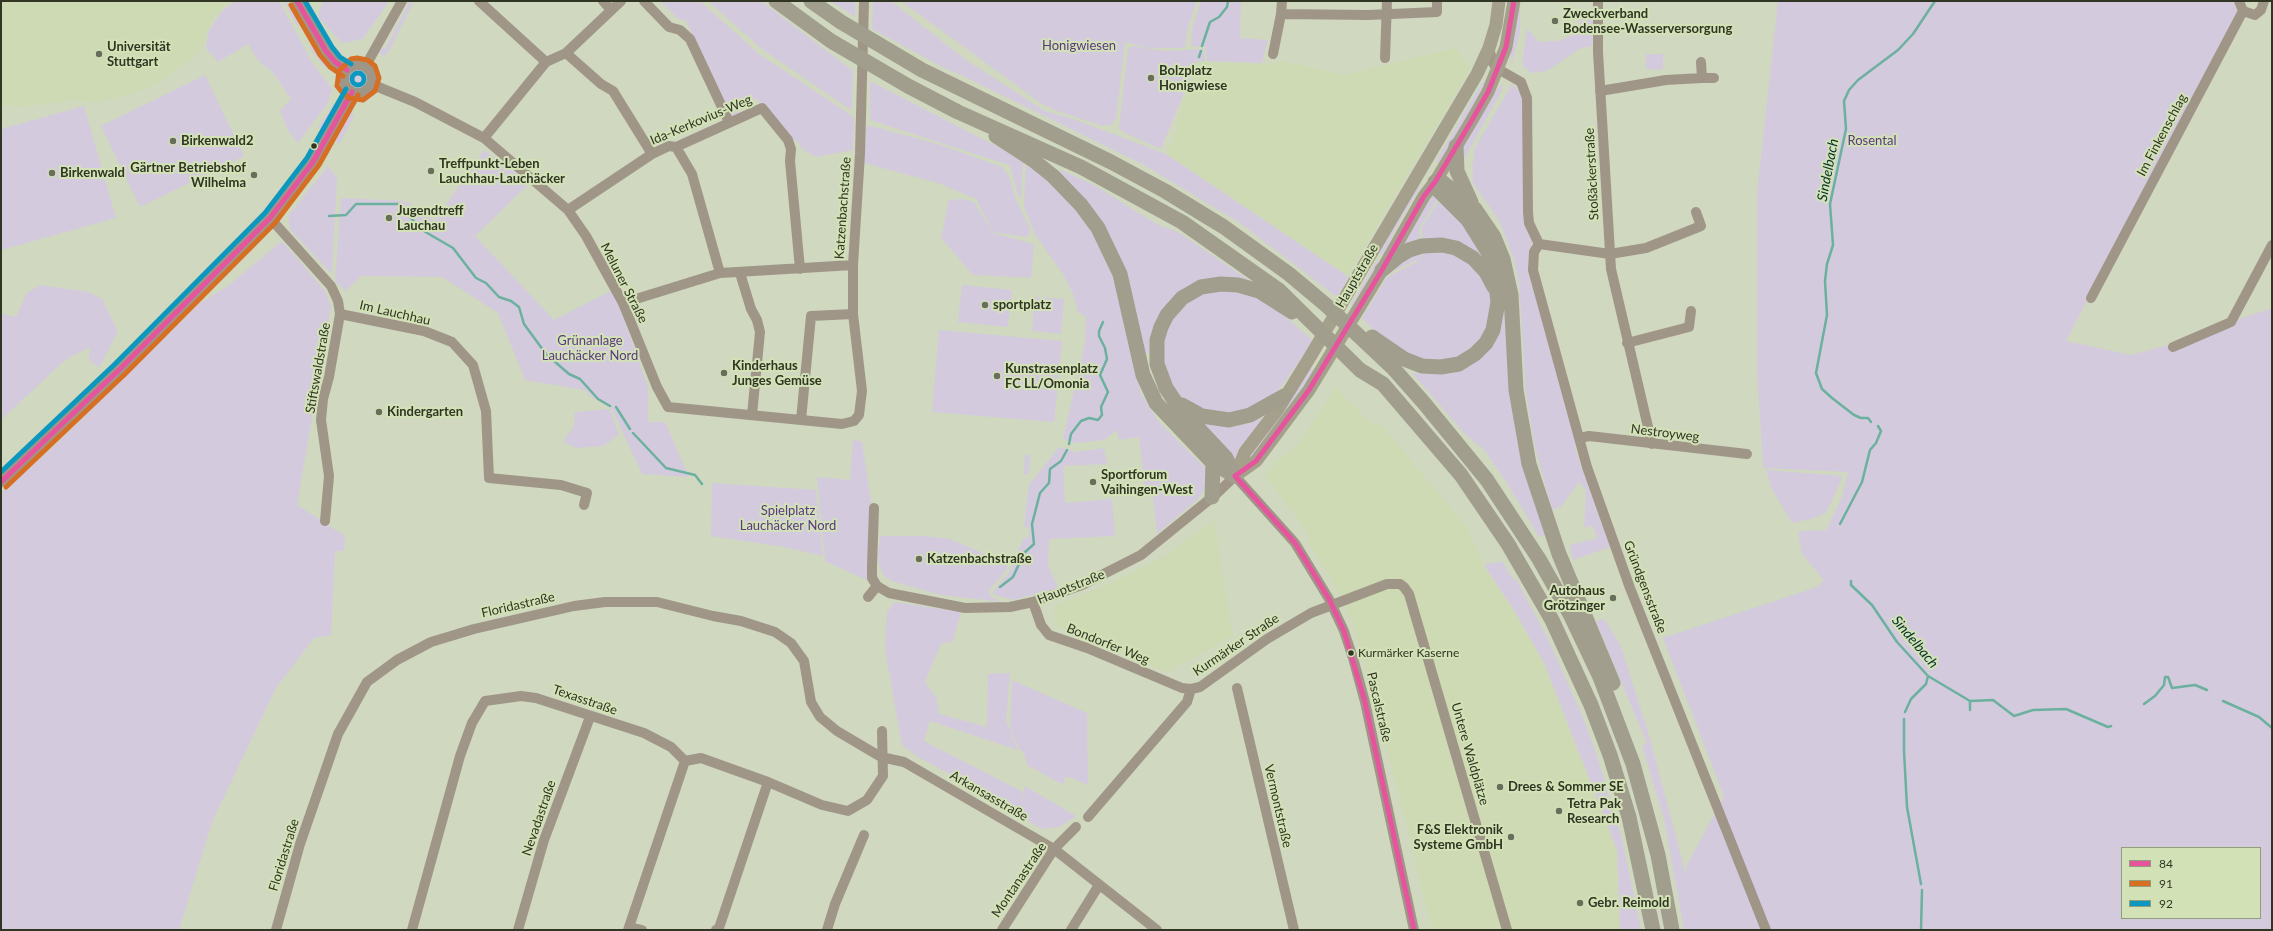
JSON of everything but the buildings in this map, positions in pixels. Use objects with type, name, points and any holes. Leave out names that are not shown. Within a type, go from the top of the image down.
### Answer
[{"type":"highway","points":[[776,1],[853,55],[908,86],[973,119],[1081,167],[1182,222],[1280,291],[1360,370],[1383,384],[1461,475],[1520,563],[1572,661],[1610,755],[1629,817],[1653,930]]},
{"type":"highway","points":[[811,1],[848,26],[922,70],[1111,162],[1165,191],[1255,249],[1326,305],[1356,332],[1424,402],[1487,480],[1527,540],[1570,614],[1600,677],[1627,747],[1658,856],[1672,930]]},
{"type":"highway","points":[[973,119],[1053,176],[1081,205],[1098,228],[1122,280],[1143,375],[1148,389],[1156,403],[1167,417],[1213,463],[1235,476]]},
{"type":"highway","points":[[1456,146],[1455,158],[1457,171],[1473,206],[1494,238],[1509,282],[1513,358],[1520,420],[1529,464],[1551,534],[1624,711],[1627,747]]},
{"type":"highway","points":[[1356,332],[1364,333],[1404,359],[1422,366],[1441,368],[1453,366],[1475,354],[1488,339],[1496,323],[1498,296],[1493,260],[1468,220],[1437,189],[1435,182],[1441,182],[1447,185],[1473,206]]},
{"type":"highway","points":[[1384,268],[1409,250],[1422,246],[1442,245],[1456,248],[1474,258],[1486,272],[1498,296]]},
{"type":"highway","points":[[1235,476],[1226,458],[1184,414],[1160,376],[1157,364],[1157,340],[1167,315],[1182,298],[1194,291],[1221,284],[1245,286],[1266,295],[1313,325]]},
{"type":"highway","points":[[1174,400],[1202,416],[1229,420],[1250,415],[1284,396]]},
{"type":"highway","points":[[1212,497],[1213,463]]},
{"type":"main road","name":"Hauptstraße","points":[[1235,476],[1245,452],[1278,409],[1284,396],[1310,357],[1477,74],[1489,48],[1496,25],[1499,1]]},
{"type":"main road","name":"Hauptstraße","points":[[1235,476],[1256,461],[1290,419],[1324,367],[1384,268],[1424,196],[1435,182],[1488,92],[1498,69],[1510,30],[1514,1]]},
{"type":"main road","points":[[1496,25],[1499,30],[1510,30]]},
{"type":"main road","points":[[1419,174],[1435,182]]},
{"type":"main road","points":[[1369,255],[1378,256],[1384,268]]},
{"type":"main road","points":[[1310,357],[1313,366],[1316,369],[1324,367]]},
{"type":"street","points":[[297,1],[326,51],[335,62],[347,70]]},
{"type":"street","points":[[365,67],[402,1]]},
{"type":"street","points":[[479,1],[546,62]]},
{"type":"street","points":[[603,1],[611,10]]},
{"type":"street","points":[[484,138],[546,62],[566,53],[621,1]]},
{"type":"street","points":[[644,1],[669,27],[680,30],[690,39],[729,122]]},
{"type":"street","name":"Katzenbachstraße","points":[[859,415],[862,391],[853,314],[853,265],[860,154],[860,107],[864,1]]},
{"type":"street","points":[[1273,54],[1282,1]]},
{"type":"street","points":[[1385,58],[1387,1]]},
{"type":"street","points":[[1281,14],[1386,15],[1407,12],[1437,12],[1437,1]]},
{"type":"street","name":"Stoßäckerstraße","points":[[1598,1],[1600,91],[1612,277],[1652,444]]},
{"type":"street","name":"Im Finkenschlag","points":[[2091,298],[2241,6],[2255,15],[2261,10],[2264,1]]},
{"type":"street","points":[[1489,48],[1493,62],[1498,69],[1521,82],[1527,98],[1528,212],[1529,223],[1539,244],[1610,254],[1646,248],[1701,226],[1696,212]]},
{"type":"street","points":[[566,53],[601,84],[613,91],[652,154]]},
{"type":"street","points":[[1701,62],[1702,78]]},
{"type":"street","points":[[357,65],[365,67],[371,74],[371,84],[361,93],[352,92],[344,83],[347,70],[357,65]]},
{"type":"street","points":[[1477,74],[1498,69]]},
{"type":"street","points":[[1600,91],[1666,80],[1714,78]]},
{"type":"street","name":"Meluner Straße","points":[[371,84],[415,102],[484,138],[568,210],[586,236],[623,303],[657,387],[668,407],[842,424],[854,421],[859,415]]},
{"type":"street","points":[[1,482],[120,369],[270,218],[313,162],[352,92]]},
{"type":"street","name":"Ida-Kerkovius-Weg","points":[[568,210],[652,154],[669,146],[676,147],[762,108],[788,140],[791,149],[790,161],[800,269]]},
{"type":"street","points":[[676,147],[692,174],[720,274]]},
{"type":"street","name":"Im Lauchhau","points":[[270,218],[331,286],[338,301],[340,314],[424,331],[452,342],[473,365],[486,411],[489,478],[562,485],[587,493],[584,505]]},
{"type":"street","name":"Gründgensstraße","points":[[1539,244],[1534,252],[1533,270],[1587,467],[1612,539],[1766,930]]},
{"type":"street","points":[[2173,347],[2231,322],[2272,245]]},
{"type":"street","points":[[623,303],[720,274],[853,265]]},
{"type":"street","points":[[740,273],[751,309],[758,320],[760,332],[752,415]]},
{"type":"street","points":[[1627,343],[1689,326],[1691,311]]},
{"type":"street","name":"Stiftswaldstraße","points":[[325,521],[329,476],[322,438],[322,414],[340,314]]},
{"type":"street","points":[[801,420],[811,316],[853,314]]},
{"type":"street","name":"Nestroyweg","points":[[1580,438],[1589,436],[1747,454]]},
{"type":"street","name":"Hauptstraße","points":[[877,586],[889,593],[966,608],[1010,607],[1033,602],[1082,585],[1141,555],[1212,497],[1235,476]]},
{"type":"street","name":"Pascalstraße","points":[[1235,476],[1295,543],[1329,599],[1344,630],[1364,696],[1414,930]]},
{"type":"street","points":[[868,597],[877,586],[872,578],[874,508]]},
{"type":"street","name":"Kurmärker Straße","points":[[1088,817],[1187,702],[1191,689],[1200,686],[1267,639],[1311,613],[1387,584],[1400,584],[1404,587]]},
{"type":"street","name":"Untere Waldplätze","points":[[1404,587],[1409,594],[1416,616],[1507,930]]},
{"type":"street","name":"Floridastraße","points":[[276,930],[300,844],[338,734],[367,682],[396,660],[431,642],[474,629],[574,606],[605,602],[657,602],[713,616],[741,621],[775,632],[791,643],[804,661],[811,702],[820,717],[837,731],[881,757]]},
{"type":"street","name":"Bondorfer Weg","points":[[1033,602],[1041,625],[1049,635],[1087,648],[1182,688],[1191,689]]},
{"type":"street","name":"Vermontstraße","points":[[1237,688],[1294,930]]},
{"type":"street","name":"Texasstraße","points":[[412,930],[460,756],[472,723],[484,701],[521,696],[536,698],[590,717],[644,733],[671,747],[685,761]]},
{"type":"street","name":"Nevadastraße","points":[[518,930],[543,843],[590,717]]},
{"type":"street","points":[[642,930],[628,929],[685,761],[700,758],[768,782],[822,805],[848,811],[867,800],[883,776],[881,757],[882,731]]},
{"type":"street","name":"Arkansasstraße","points":[[881,757],[904,762],[1054,849],[1157,930]]},
{"type":"street","points":[[716,930],[719,928],[768,782]]},
{"type":"street","name":"Montanastraße","points":[[1002,930],[1054,849],[1076,826]]},
{"type":"street","points":[[828,930],[835,904],[864,834]]},
{"type":"street","points":[[1071,930],[1100,885]]},
{"type":"shaded area","name":"Universität Stuttgart","points":[[1,1],[230,1],[213,18],[206,31],[201,50],[164,79],[142,91],[97,102],[73,100],[22,107],[1,105]]},
{"type":"shaded area","points":[[1456,48],[1470,67],[1466,76],[1347,276],[1166,154],[1176,134],[1179,113],[1198,62],[1269,64],[1283,61],[1344,75]]},
{"type":"shaded area","points":[[1336,388],[1374,426],[1380,423],[1468,529],[1484,566],[1515,612],[1544,663],[1617,851],[1620,930],[1432,930],[1403,811],[1354,627],[1332,580],[1308,541],[1311,538],[1297,517],[1265,476],[1276,461],[1294,449]]},
{"type":"shaded area","points":[[1214,520],[1233,636],[1167,672],[1055,625],[1054,606],[1108,585],[1165,556]]},
{"type":"green space","points":[[235,1],[279,1],[312,62],[332,89],[328,103],[298,143],[287,129],[280,111],[291,99],[274,74],[258,60],[248,44],[218,62],[206,48],[209,31],[222,11]]},
{"type":"green space","points":[[284,1],[288,1],[301,24],[297,26]]},
{"type":"green space","points":[[323,1],[389,1],[363,39],[342,43],[318,17]]},
{"type":"green space","points":[[410,1],[414,1],[389,51],[383,57],[379,52],[383,48],[385,49]]},
{"type":"green space","points":[[660,1],[700,1],[759,54],[845,111],[854,118],[853,150],[816,157],[802,149],[799,143],[791,138],[756,98],[737,107],[740,115],[731,118],[686,21],[677,18]]},
{"type":"green space","points":[[708,1],[761,1],[853,71],[852,109],[848,108],[762,49]]},
{"type":"green space","points":[[831,1],[855,1],[855,17]]},
{"type":"green space","points":[[873,1],[891,1],[966,60],[1045,111],[1076,120],[1166,154],[1349,277],[1337,297],[1240,223],[1144,165],[953,71],[952,72],[872,29]]},
{"type":"green space","name":"Honigwiesen","points":[[901,1],[1197,1],[1188,27],[1185,48],[1149,48],[1125,42],[1116,118],[1112,124],[1103,126],[1054,110],[1042,104]]},
{"type":"green space","points":[[1201,1],[1241,1],[1240,38],[1268,40],[1262,63],[1207,61],[1205,47],[1191,46],[1192,29]]},
{"type":"green space","points":[[1520,1],[1520,32],[1512,63],[1510,55]]},
{"type":"green space","name":"Rosental","points":[[1778,1],[2233,1],[2237,12],[2066,341],[2131,355],[2197,337],[2231,322],[2272,308],[2272,930],[1684,930],[1664,819],[1642,745],[1647,743],[1596,622],[1602,619],[1606,622],[1621,646],[1650,739],[1686,875],[1687,865],[1724,796],[1663,638],[1817,587],[1824,580],[1802,554],[1798,532],[1811,530],[1826,531],[1841,499],[1848,472],[1763,468],[1757,369],[1757,193]]},
{"type":"green space","points":[[1581,9],[1593,9],[1592,46],[1579,49],[1547,71],[1531,73],[1522,65],[1527,28],[1539,42],[1558,41],[1571,36],[1579,23]]},
{"type":"green space","points":[[312,45],[318,56],[323,57],[328,65],[324,67],[309,47]]},
{"type":"green space","points":[[1132,46],[1165,51],[1203,49],[1205,61],[1197,61],[1161,149],[1125,133],[1119,128],[1128,49]]},
{"type":"green space","points":[[1646,54],[1663,54],[1663,70],[1646,69]]},
{"type":"green space","points":[[358,70],[364,73],[367,79],[364,85],[358,88],[352,85],[349,79],[352,73]]},
{"type":"green space","points":[[1490,73],[1492,73],[1440,164],[1436,161],[1477,91]]},
{"type":"green space","name":"Birkenwald2","points":[[205,75],[244,156],[140,207],[101,126]]},
{"type":"green space","points":[[870,81],[1023,160],[1021,198],[1019,198],[1010,166],[870,120]]},
{"type":"green space","points":[[1512,84],[1521,93],[1525,101],[1532,248],[1575,437],[1576,451],[1610,547],[1573,560],[1570,545],[1597,538],[1593,526],[1584,528],[1586,490],[1579,482],[1561,507],[1552,510],[1535,447],[1526,393],[1519,284],[1514,260],[1500,222],[1471,180],[1473,180],[1472,162],[1474,161],[1474,150]]},
{"type":"green space","points":[[1503,85],[1501,92],[1463,161],[1460,157],[1464,145],[1493,93]]},
{"type":"green space","points":[[334,104],[338,105],[321,130],[318,127]]},
{"type":"green space","name":"Birkenwald","points":[[84,106],[116,218],[1,250],[1,129]]},
{"type":"green space","points":[[351,111],[354,116],[339,145],[336,140]]},
{"type":"green space","points":[[868,125],[941,145],[1002,167],[1009,176],[1016,200],[1030,228],[1030,233],[1026,237],[993,232],[976,199],[938,183],[864,163],[866,129]]},
{"type":"green space","name":"Grünanlage Lauchäcker Nord","points":[[484,150],[530,183],[475,236],[554,320],[611,291],[618,302],[648,388],[648,422],[665,422],[689,477],[642,474],[612,409],[593,398],[585,390],[525,380],[498,313],[442,277],[361,276],[346,291],[335,281],[341,198],[405,201],[435,221]]},
{"type":"green space","points":[[1026,163],[1040,173],[1075,207],[1105,253],[1123,304],[1141,394],[1158,421],[1205,468],[1207,473],[1206,486],[1198,499],[1157,534],[1152,488],[1145,488],[1139,437],[1119,440],[1117,430],[1104,440],[1075,443],[1063,439],[1085,342],[1086,317],[1078,312],[1073,294],[1063,274],[1036,236],[1026,212],[1024,206]]},
{"type":"green space","points":[[328,166],[337,178],[332,274],[290,230],[288,216]]},
{"type":"green space","points":[[1061,170],[1092,184],[1158,225],[1178,232],[1250,281],[1196,283],[1151,353],[1144,354],[1136,310],[1059,172]]},
{"type":"green space","points":[[1421,186],[1396,228],[1384,256],[1377,253],[1415,188]]},
{"type":"green space","points":[[1434,192],[1439,196],[1420,227],[1419,242],[1401,248]]},
{"type":"green space","points":[[963,199],[974,202],[993,233],[1034,244],[1031,278],[973,275],[941,238],[949,200]]},
{"type":"green space","points":[[1439,201],[1452,208],[1486,261],[1423,241],[1422,227]]},
{"type":"green space","points":[[282,241],[326,292],[331,307],[297,505],[345,536],[344,551],[335,551],[331,635],[314,638],[276,688],[212,822],[179,930],[1,930],[1,493],[51,449],[200,303],[228,286]]},
{"type":"green space","points":[[1425,250],[1457,253],[1486,280],[1493,307],[1482,340],[1453,361],[1419,361],[1376,332],[1362,318],[1387,277],[1417,262]]},
{"type":"green space","points":[[1421,253],[1419,259],[1389,273],[1406,257]]},
{"type":"green space","points":[[1377,260],[1380,261],[1355,308],[1351,305]]},
{"type":"green space","points":[[40,285],[88,292],[102,299],[118,331],[99,368],[89,360],[90,347],[74,355],[63,362],[1,420],[1,313],[16,317],[27,293]]},
{"type":"green space","points":[[962,285],[1012,290],[1008,327],[958,322]]},
{"type":"green space","points":[[1224,289],[1255,296],[1282,314],[1313,341],[1281,387],[1263,404],[1223,416],[1184,401],[1172,387],[1163,368],[1162,346],[1173,316],[1197,295]]},
{"type":"green space","points":[[1035,297],[1064,299],[1061,334],[1032,331]]},
{"type":"green space","points":[[1504,306],[1524,468],[1546,535],[1539,537],[1504,478],[1484,450],[1465,434],[1412,373],[1441,374],[1461,370]]},
{"type":"green space","name":"Kunstrasenplatz FC LL/Omonia","points":[[939,330],[1062,341],[1054,422],[932,412]]},
{"type":"green space","points":[[1311,368],[1316,371],[1273,432],[1246,462],[1245,460]]},
{"type":"green space","points":[[610,409],[619,435],[603,446],[576,448],[563,442],[574,426],[575,412]]},
{"type":"green space","points":[[1261,418],[1260,423],[1234,460],[1203,424],[1231,427],[1250,423]]},
{"type":"green space","points":[[853,439],[862,442],[871,503],[869,581],[825,561],[817,477],[850,480]]},
{"type":"green space","points":[[1059,447],[1076,452],[1104,448],[1107,464],[1063,466],[1065,503],[1112,499],[1115,536],[1049,539],[1048,565],[1058,588],[1013,600],[993,594],[995,589],[1010,571],[1024,537],[1028,539],[1030,529],[1024,526],[1029,485]]},
{"type":"green space","points":[[1025,454],[1030,455],[1029,474],[1024,474]]},
{"type":"green space","points":[[1766,470],[1843,476],[1826,513],[1811,519],[1792,523],[1772,489]]},
{"type":"green space","name":"Spielplatz Lauchäcker Nord","points":[[712,483],[816,490],[823,556],[784,547],[711,536]]},
{"type":"green space","points":[[881,536],[925,536],[950,539],[992,557],[1008,559],[1007,569],[989,590],[990,596],[1002,602],[941,595],[891,581],[884,575],[879,565],[878,550]]},
{"type":"green space","points":[[1502,561],[1514,580],[1516,579],[1546,635],[1582,715],[1597,756],[1622,839],[1641,930],[1620,930],[1617,850],[1544,663],[1515,612],[1484,565]]},
{"type":"green space","points":[[894,602],[961,612],[953,641],[941,644],[925,682],[936,697],[939,714],[987,727],[988,674],[1010,673],[1006,721],[1018,750],[930,721],[924,741],[1023,792],[1022,802],[1025,786],[1076,816],[1059,827],[1042,829],[1021,817],[1021,812],[920,758],[902,745],[885,649],[887,613]]},
{"type":"green space","points":[[1012,680],[1087,713],[1088,785],[1069,777],[1065,778],[1063,785],[1027,765],[1024,752],[1020,750],[1010,729]]},
{"type":"waterway","points":[[1202,46],[1210,22],[1219,17],[1227,7],[1228,1]]},
{"type":"waterway","name":"Sindelbach","points":[[1871,422],[1868,418],[1861,418],[1854,415],[1832,398],[1822,389],[1816,373],[1827,315],[1825,281],[1827,264],[1833,245],[1830,204],[1846,129],[1844,101],[1849,90],[1858,80],[1898,50],[1913,34],[1935,1]]},
{"type":"waterway","points":[[1199,57],[1201,51]]},
{"type":"waterway","points":[[329,216],[346,215],[356,204],[398,204],[422,230],[453,248],[476,278],[486,283],[499,297],[511,301],[519,307],[524,324],[546,354],[569,374],[580,379],[598,399],[610,406]]},
{"type":"waterway","points":[[1069,444],[1071,434],[1081,421],[1089,418],[1098,420],[1102,415],[1101,407],[1108,392],[1100,375],[1107,359],[1105,348],[1099,336],[1099,331],[1103,322]]},
{"type":"waterway","points":[[616,407],[630,429]]},
{"type":"waterway","name":"Sindelbach","points":[[1840,524],[1862,482],[1870,450],[1876,443],[1881,431],[1878,426]]},
{"type":"waterway","points":[[633,433],[666,468],[695,475],[702,484]]},
{"type":"waterway","points":[[1000,587],[1013,577],[1024,553],[1034,544],[1032,524],[1040,493],[1049,483],[1050,469],[1061,461],[1067,450]]},
{"type":"waterway","name":"Sindelbach","points":[[1851,581],[1851,585],[1872,605],[1897,642],[1928,676],[1970,701],[1993,700],[2014,716],[2033,710],[2066,709],[2108,727],[2111,726]]},
{"type":"waterway","points":[[1905,712],[1911,699],[1926,684],[1928,676]]},
{"type":"waterway","name":"Sindelbach","points":[[2144,704],[2155,696],[2164,685],[2165,677],[2168,677],[2172,688],[2195,685],[2207,690]]},
{"type":"waterway","points":[[1970,701],[1970,710]]},
{"type":"waterway","name":"Sindelbach","points":[[2223,701],[2259,717],[2272,728]]},
{"type":"waterway","points":[[1904,719],[1907,807],[1921,884]]},
{"type":"waterway","points":[[1921,930],[1922,890]]},
{"type":"transit line","name":"84","points":[[297,1],[326,51],[335,62],[347,70]]},
{"type":"transit line","name":"92","points":[[305,1],[332,47],[340,57],[351,64]]},
{"type":"transit line","name":"84","points":[[1235,476],[1256,461],[1309,390],[1382,270],[1424,196],[1435,182],[1472,120],[1488,92],[1506,47],[1514,1]]},
{"type":"transit line","name":"91","points":[[291,5],[320,55],[330,67],[343,76]]},
{"type":"transit line","name":"91","points":[[367,60],[357,58],[351,59],[339,71],[337,86],[349,98],[363,100],[375,91],[379,78],[375,66],[369,61]]},
{"type":"transit line","name":"92","points":[[356,73],[360,73],[364,79],[360,85],[356,85],[352,81],[352,77],[356,73]]},
{"type":"transit line","name":"92","points":[[1,472],[115,364],[265,213],[307,158],[346,89]]},
{"type":"transit line","name":"84","points":[[1,482],[120,369],[270,218],[313,162],[352,92]]},
{"type":"transit line","name":"91","points":[[6,487],[125,374],[275,223],[319,165],[358,95]]},
{"type":"transit line","name":"84","points":[[1235,476],[1295,543],[1329,599],[1344,631],[1365,702],[1414,930]]},
{"type":"place","name":"Zweckverband Bodensee-Wasserversorgung","points":[[1555,21]]},
{"type":"place","name":"Universität Stuttgart","points":[[99,54]]},
{"type":"place","name":"Bolzplatz Honigwiese","points":[[1151,78]]},
{"type":"place","name":"Birkenwald2","points":[[173,141]]},
{"type":"place","name":"Treffpunkt-Leben Lauchhau-Lauchäcker","points":[[431,171]]},
{"type":"place","name":"Birkenwald","points":[[52,173]]},
{"type":"place","name":"Gärtner Betriebshof Wilhelma","points":[[254,175]]},
{"type":"place","name":"Jugendtreff Lauchau","points":[[389,218]]},
{"type":"place","name":"sportplatz","points":[[985,305]]},
{"type":"place","name":"Kinderhaus Junges Gemüse","points":[[724,373]]},
{"type":"place","name":"Kunstrasenplatz FC LL/Omonia","points":[[997,376]]},
{"type":"place","name":"Kindergarten","points":[[379,412]]},
{"type":"place","name":"Sportforum Vaihingen-West","points":[[1093,482]]},
{"type":"place","name":"Katzenbachstraße","points":[[919,559]]},
{"type":"place","name":"Autohaus Grötzinger","points":[[1613,598]]},
{"type":"place","name":"Kurmärker Kaserne","points":[[1351,653]]},
{"type":"place","name":"Drees & Sommer SE","points":[[1500,787]]},
{"type":"place","name":"Tetra Pak Research","points":[[1559,811]]},
{"type":"place","name":"F&S Elektronik Systeme GmbH","points":[[1511,837]]},
{"type":"place","name":"Gebr. Reimold","points":[[1580,903]]}]
